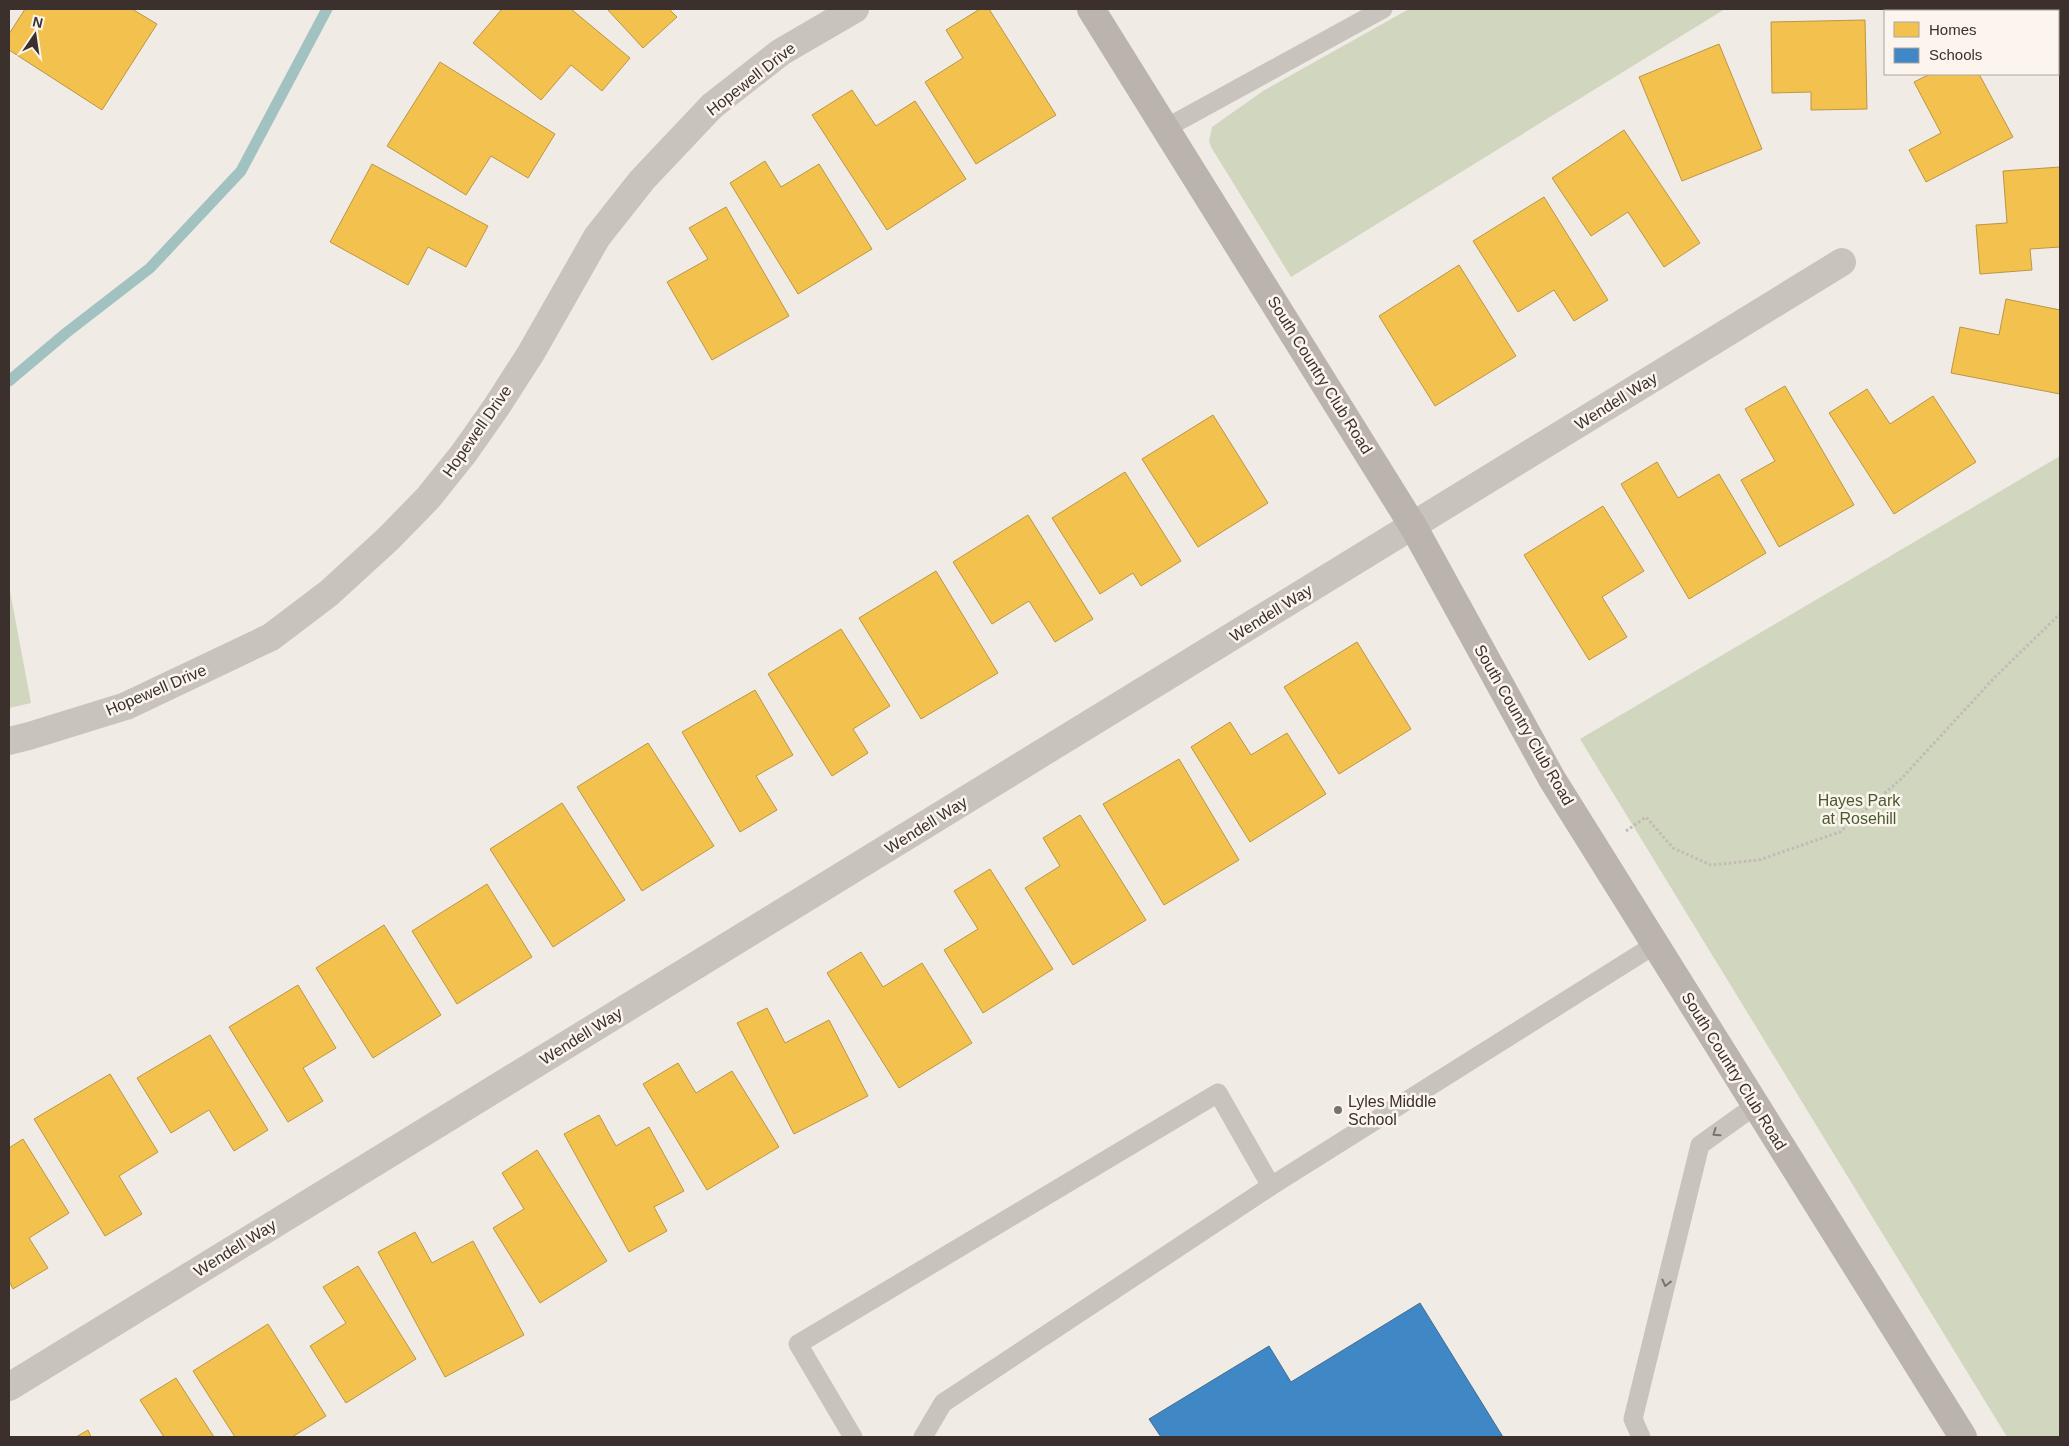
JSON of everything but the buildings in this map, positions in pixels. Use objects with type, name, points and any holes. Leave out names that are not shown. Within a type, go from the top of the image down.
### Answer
[{"type":"street","name":"Hopewell Drive","points":[[9,741],[126,706],[144,698],[271,637],[329,593],[388,539],[428,498],[464,453],[521,368],[597,237],[642,180],[712,106],[780,52],[855,9]]},
{"type":"street","name":"South Country Club Road","points":[[1091,9],[1413,526],[1552,779],[1963,1437]]},
{"type":"street","name":"Wendell Way","points":[[9,1387],[1842,262]]},
{"type":"lane","points":[[1166,128],[1383,9]]},
{"type":"lane","points":[[923,1437],[944,1403],[1271,1186],[1656,944]]},
{"type":"lane","points":[[853,1437],[798,1344],[1218,1093],[1271,1186]]},
{"type":"lane","points":[[1641,1437],[1633,1418],[1700,1145],[1756,1105]]},
{"type":"path","points":[[1597,851],[1646,817],[1672,848],[1711,865],[1759,860],[1840,832],[1901,779],[1995,678],[2060,614]]},
{"type":"green space","points":[[1409,9],[1725,9],[1291,277],[1211,147],[1209,141],[1212,127],[1263,91]]},
{"type":"green space","name":"Hayes Park at Rosehill","points":[[2060,456],[2060,1437],[2007,1437],[1580,739]]},
{"type":"green space","points":[[9,586],[31,703],[9,708]]},
{"type":"waterway","points":[[9,381],[66,333],[150,268],[241,171],[327,9]]},
{"type":"place","name":"Lyles Middle School","points":[[1338,1110]]}]
